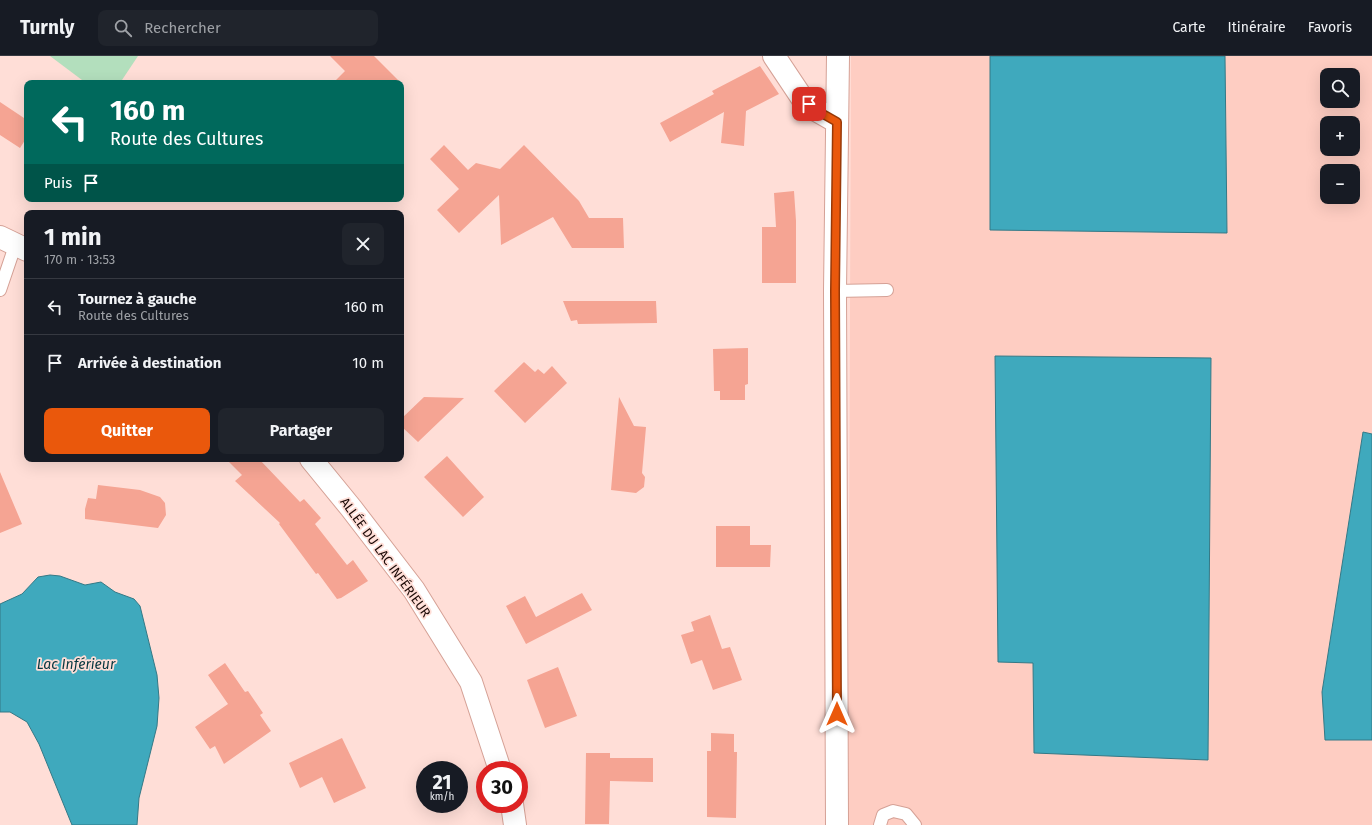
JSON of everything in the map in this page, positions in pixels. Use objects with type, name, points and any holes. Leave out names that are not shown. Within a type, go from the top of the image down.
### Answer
[{"type":"street","points":[[774,56],[802,98],[816,110],[837,122]]},
{"type":"street","points":[[837,825],[835,291],[838,56]]},
{"type":"street","name":"ALLÉE DU LAC INFÉRIEUR","points":[[313,462],[414,590],[471,682],[497,761]]},
{"type":"street","points":[[513,813],[514,825]]},
{"type":"lane","points":[[0,290],[14,244]]},
{"type":"lane","points":[[835,291],[888,290]]},
{"type":"lane","points":[[880,825],[883,814],[893,811],[906,814],[915,825]]},
{"type":"shaded area","points":[[851,56],[1372,56],[1372,825],[848,825]]},
{"type":"green space","points":[[50,56],[138,56],[122,80],[82,80]]},
{"type":"water","points":[[990,56],[1225,56],[1227,233],[990,230]]},
{"type":"water","points":[[995,356],[1211,358],[1208,760],[1034,753],[1033,663],[998,662]]},
{"type":"water","points":[[1363,432],[1372,434],[1372,740],[1325,740],[1322,692]]},
{"type":"water","name":"Lac Inférieur","points":[[50,575],[60,576],[85,585],[101,582],[115,592],[134,599],[140,606],[157,675],[159,698],[157,726],[139,798],[137,825],[72,825],[39,744],[27,722],[10,712],[0,712],[0,604],[22,594],[38,577]]},
{"type":"building","points":[[330,56],[374,56],[398,80],[336,80],[345,71]]},
{"type":"building","points":[[760,66],[779,94],[746,111],[744,146],[721,143],[724,112],[670,142],[660,123],[714,94],[712,91]]},
{"type":"building","points":[[0,102],[24,118],[24,142],[20,148],[0,135]]},
{"type":"building","points":[[444,145],[468,170],[476,163],[500,169],[524,145],[579,201],[589,218],[623,218],[624,248],[572,248],[553,217],[501,245],[499,195],[459,233],[437,210],[459,189],[430,159]]},
{"type":"building","points":[[794,191],[796,221],[796,283],[762,283],[762,227],[776,227],[774,193]]},
{"type":"building","points":[[563,301],[656,301],[657,323],[578,324],[577,320],[571,321]]},
{"type":"building","points":[[748,348],[748,384],[745,385],[745,400],[720,400],[720,391],[714,391],[713,349]]},
{"type":"building","points":[[524,362],[535,372],[538,369],[544,374],[552,366],[567,383],[525,423],[494,391]]},
{"type":"building","points":[[424,397],[464,398],[418,442],[404,429],[404,416]]},
{"type":"building","points":[[619,397],[634,426],[646,427],[642,473],[645,477],[644,487],[636,493],[611,490]]},
{"type":"building","points":[[447,456],[484,497],[463,517],[424,477]]},
{"type":"building","points":[[229,462],[262,462],[300,502],[304,499],[321,518],[315,524],[347,565],[353,560],[368,581],[337,599],[318,573],[316,574],[279,524],[280,523],[235,481],[242,475]]},
{"type":"building","points":[[0,472],[22,524],[0,533]]},
{"type":"building","points":[[98,485],[140,490],[160,497],[165,503],[166,515],[158,528],[85,519],[85,509],[88,498],[96,499]]},
{"type":"building","points":[[716,526],[750,526],[750,545],[771,545],[770,567],[716,567]]},
{"type":"building","points":[[582,593],[592,610],[526,644],[506,606],[525,596],[536,617]]},
{"type":"building","points":[[710,615],[722,649],[730,647],[742,680],[713,690],[702,660],[691,664],[681,635],[694,631],[691,622]]},
{"type":"building","points":[[225,663],[245,692],[248,691],[263,713],[260,715],[271,731],[224,764],[215,746],[210,749],[195,727],[228,704],[208,675]]},
{"type":"building","points":[[558,667],[577,716],[545,728],[527,680]]},
{"type":"building","points":[[711,733],[734,734],[734,752],[737,752],[736,818],[707,817],[707,751],[711,751]]},
{"type":"building","points":[[342,738],[366,788],[334,803],[322,777],[300,788],[289,763]]},
{"type":"building","points":[[586,753],[610,753],[610,758],[653,758],[653,782],[610,781],[609,824],[585,824]]},
{"type":"route","points":[[809,104],[816,110],[837,122],[835,291],[837,714]]}]
